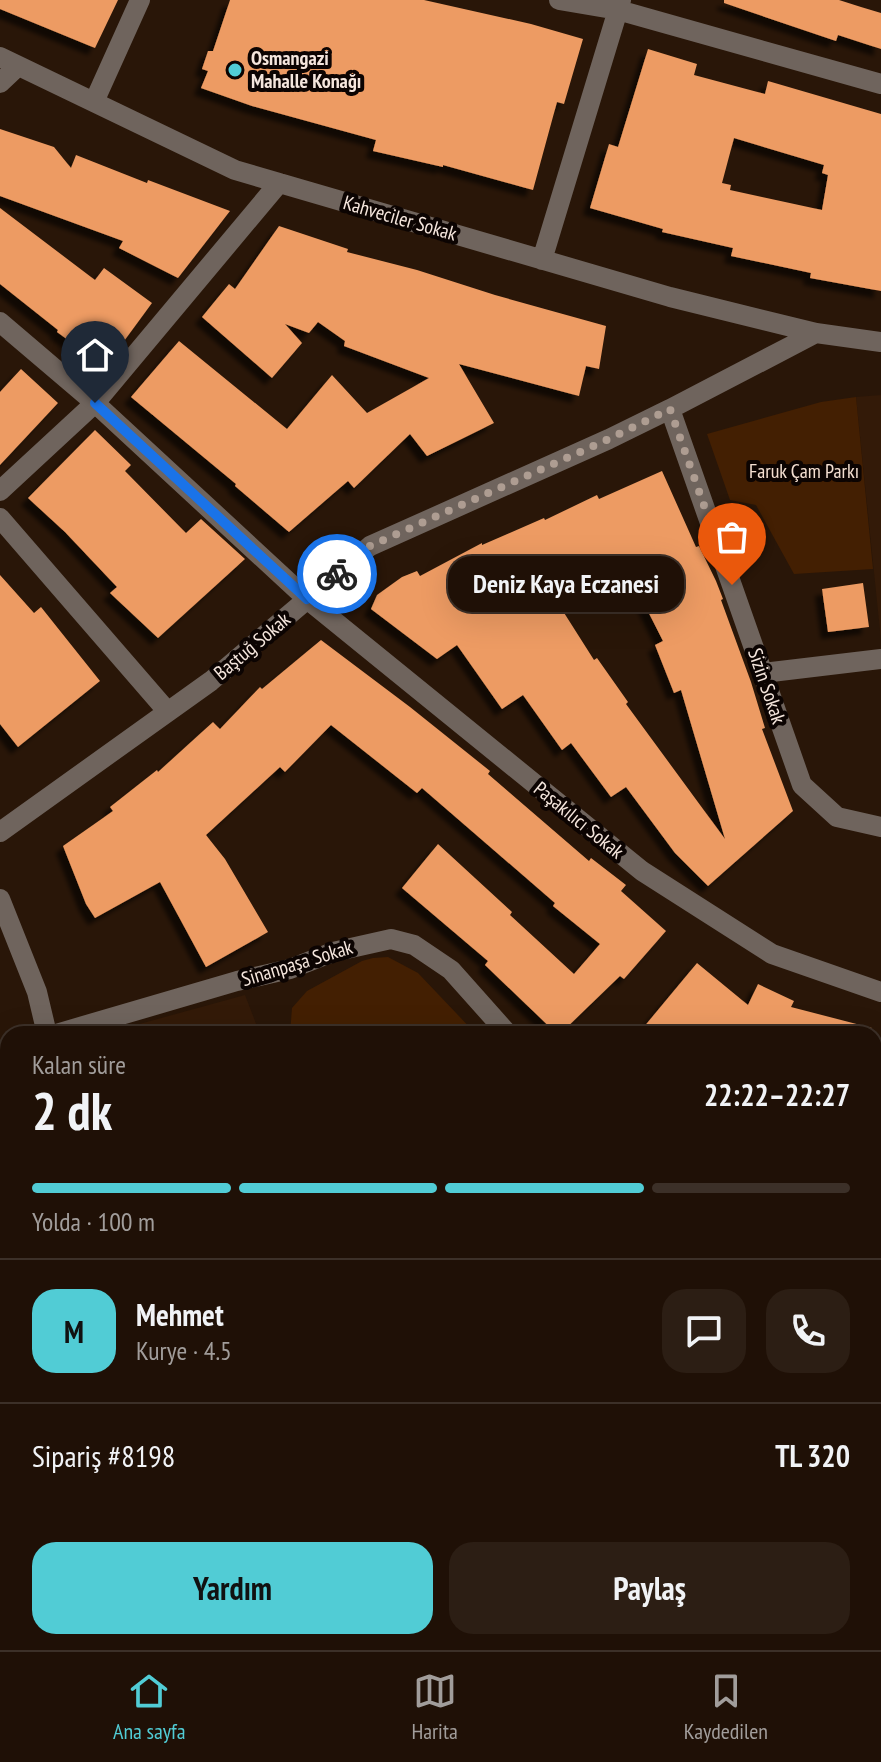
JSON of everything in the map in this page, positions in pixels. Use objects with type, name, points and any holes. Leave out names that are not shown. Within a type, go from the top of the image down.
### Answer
[{"type":"street","points":[[94,102],[140,0]]},
{"type":"street","points":[[559,0],[620,5],[881,84]]},
{"type":"street","points":[[542,260],[620,5]]},
{"type":"street","points":[[0,83],[9,62]]},
{"type":"street","name":"Kahveciler Sokak","points":[[9,62],[235,170],[670,297],[816,333],[881,342]]},
{"type":"street","points":[[0,491],[95,403],[279,183]]},
{"type":"street","name":"Paşakılıcı Sokak","points":[[0,322],[95,403],[307,599],[642,871],[772,954],[881,992]]},
{"type":"street","name":"Baştuğ Sokak","points":[[0,832],[211,681],[370,546],[609,439],[816,333]]},
{"type":"street","name":"Sizin Sokak","points":[[670,409],[802,785],[837,817],[881,827]]},
{"type":"street","points":[[0,518],[168,712]]},
{"type":"street","points":[[763,673],[881,659]]},
{"type":"street","points":[[0,899],[37,992],[45,1026]]},
{"type":"street","name":"Sinanpaşa Sokak","points":[[83,1026],[237,981],[290,969],[333,952],[391,939],[414,945],[451,970],[501,1026]]},
{"type":"shaded area","points":[[881,395],[881,640],[856,397]]},
{"type":"shaded area","points":[[245,995],[257,1026],[132,1026]]},
{"type":"green space","name":"Faruk Çam Parkı","points":[[856,397],[873,569],[794,574],[756,505],[730,500],[707,434],[821,402]]},
{"type":"green space","points":[[388,957],[418,973],[468,1026],[291,1026],[292,1008],[307,991],[373,958]]},
{"type":"building","points":[[0,0],[118,0],[95,48],[0,9]]},
{"type":"building","points":[[230,0],[424,0],[583,39],[564,104],[557,102],[533,190],[443,165],[373,151],[376,140],[252,106],[201,88],[208,71],[202,69],[208,51],[213,51]]},
{"type":"building","points":[[724,0],[839,0],[881,13],[881,49],[838,35],[836,41],[724,3]]},
{"type":"building","points":[[648,49],[697,64],[694,75],[765,94],[768,81],[881,114],[881,291],[810,278],[811,273],[731,256],[733,248],[662,232],[663,229],[590,208],[609,144],[618,147]],"holes":[[[734,138],[824,165],[822,173],[828,175],[822,210],[730,190],[731,185],[722,183]]]},
{"type":"building","points":[[0,129],[54,147],[71,168],[76,155],[230,211],[178,278],[119,248],[123,241],[0,196]]},
{"type":"building","points":[[0,208],[95,280],[104,268],[152,303],[105,367],[0,284]]},
{"type":"building","points":[[279,226],[348,249],[347,252],[606,326],[599,369],[586,366],[579,396],[459,364],[494,423],[427,456],[410,434],[354,488],[348,481],[289,532],[131,397],[179,341],[287,429],[332,375],[367,413],[429,378],[344,346],[345,341],[318,322],[309,333],[285,324],[302,343],[272,378],[202,317],[229,284],[235,289]]},
{"type":"building","points":[[21,369],[58,403],[0,465],[0,392]]},
{"type":"building","points":[[95,430],[131,465],[125,471],[186,533],[201,519],[245,559],[158,638],[110,593],[117,587],[28,498]]},
{"type":"building","points":[[662,471],[723,599],[765,728],[762,729],[793,811],[708,886],[675,853],[626,787],[611,797],[571,743],[562,750],[523,695],[502,709],[457,645],[437,659],[371,609],[377,595],[402,577],[417,571],[420,576],[482,543],[545,520],[597,495],[599,499]],"holes":[[[624,564],[663,641],[655,645],[674,693],[681,690],[725,839],[626,704],[628,702],[597,658],[594,660],[554,597]]]},
{"type":"building","points":[[0,575],[34,613],[41,607],[100,681],[18,747],[0,724]]},
{"type":"building","points":[[863,583],[869,627],[828,632],[822,589]]},
{"type":"building","points":[[321,640],[490,771],[488,774],[589,861],[591,858],[626,885],[621,891],[666,931],[624,979],[620,976],[568,1026],[549,1026],[485,965],[488,961],[402,888],[438,844],[574,974],[600,944],[422,788],[417,793],[331,725],[285,772],[280,767],[206,835],[225,859],[268,932],[206,967],[160,882],[95,918],[86,904],[63,846],[113,811],[110,807],[158,772],[213,722],[220,729],[260,687],[262,689]]},
{"type":"building","points":[[697,963],[748,1005],[758,984],[794,1001],[791,1007],[864,1026],[645,1026]]},
{"type":"way so far","points":[[337,574],[370,546],[670,409],[732,585]]},
{"type":"place","name":"Osmangazi Mahalle Konağı","points":[[235,70]]},
{"type":"place","name":"Deniz Kaya Eczanesi","points":[[732,585]]},
{"type":"route","points":[[95,403],[307,599],[337,574]]}]
